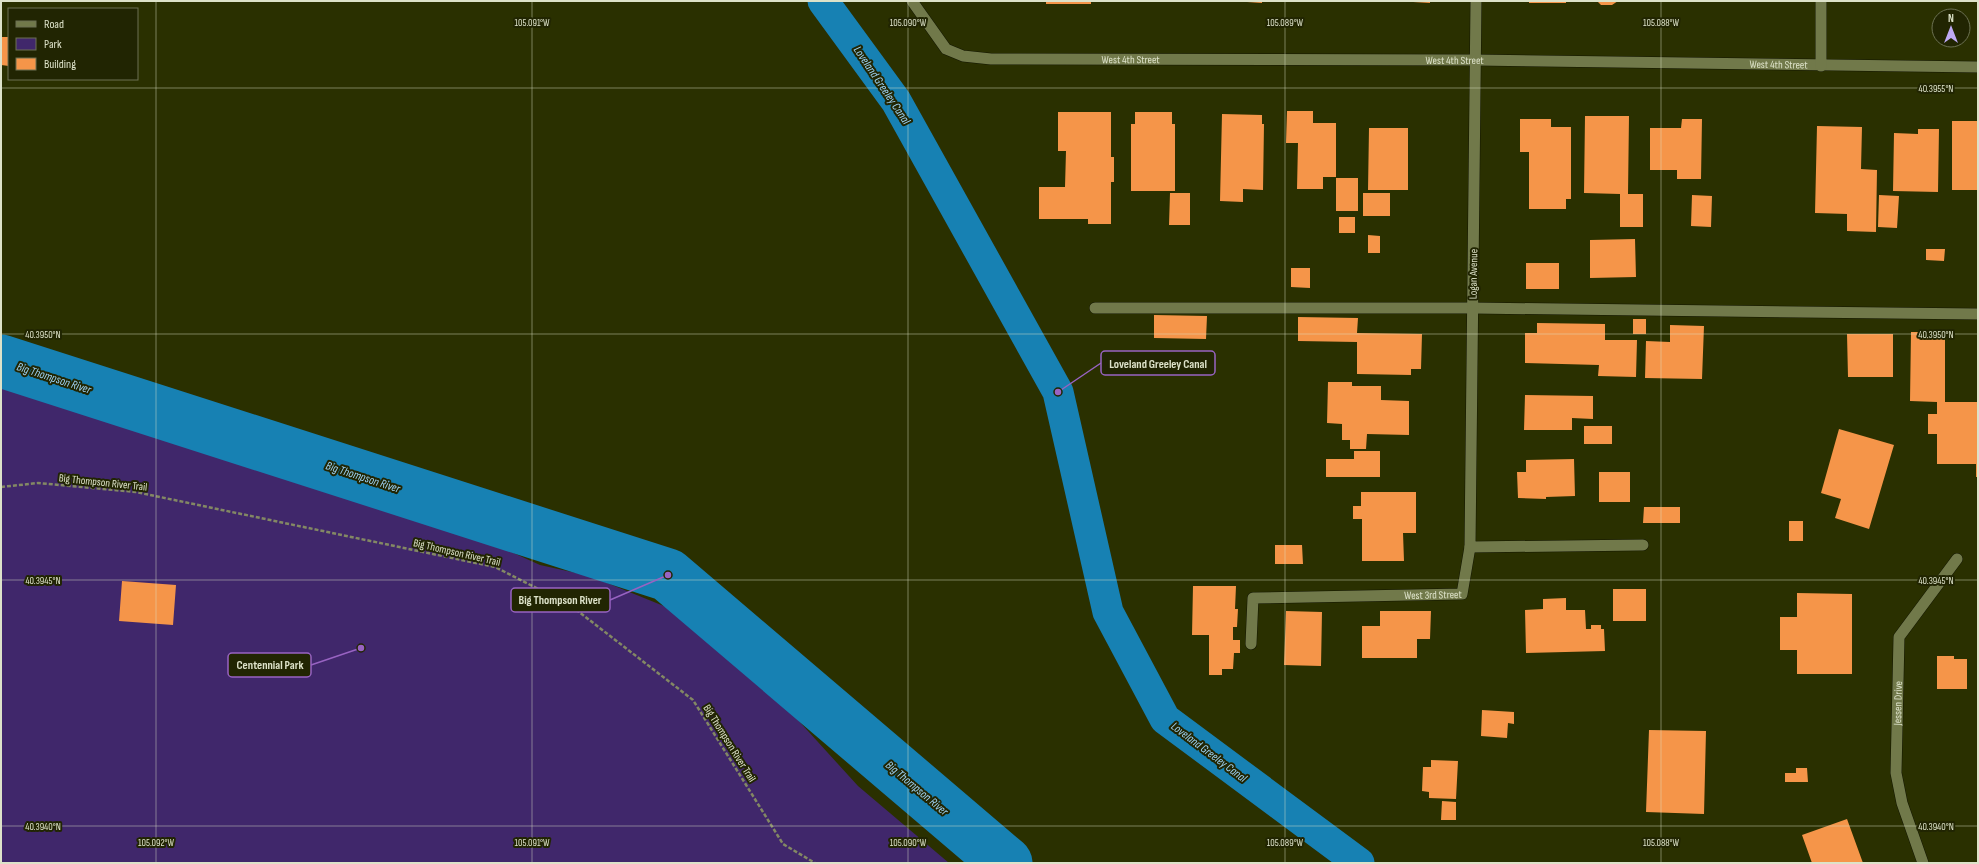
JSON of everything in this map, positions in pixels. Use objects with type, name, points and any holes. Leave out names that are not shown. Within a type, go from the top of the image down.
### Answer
[{"type":"street","name":"West 4th Street","points":[[912,1],[946,49],[963,56],[991,59],[1475,60],[1978,67]]},
{"type":"street","name":"Logan Avenue","points":[[1470,547],[1476,1]]},
{"type":"street","points":[[1821,66],[1822,1]]},
{"type":"street","points":[[1095,308],[1472,308],[1978,314]]},
{"type":"street","points":[[1470,547],[1643,545]]},
{"type":"street","name":"West 3rd Street","points":[[1251,644],[1253,598],[1462,594],[1470,547]]},
{"type":"street","name":"Jessen Drive","points":[[1923,863],[1902,803],[1896,773],[1899,637],[1957,559]]},
{"type":"path","name":"Big Thompson River Trail","points":[[1,487],[38,483],[136,492],[495,567],[570,605],[693,700],[783,844],[815,863]]},
{"type":"green space","points":[[3,384],[104,409],[260,460],[396,512],[494,544],[540,565],[590,576],[676,611],[767,686],[858,786],[949,863],[1,863],[1,385]]},
{"type":"building","points":[[1046,1],[1091,1],[1091,4],[1046,4]]},
{"type":"building","points":[[1262,1],[1262,3],[1247,2]]},
{"type":"building","points":[[1430,1],[1430,3],[1413,2]]},
{"type":"building","points":[[1529,1],[1566,1],[1566,3],[1529,3]]},
{"type":"building","points":[[1597,1],[1618,1],[1612,5],[1601,5]]},
{"type":"building","points":[[1,37],[8,37],[8,66],[1,65]]},
{"type":"building","points":[[1287,111],[1313,111],[1313,123],[1336,123],[1336,177],[1323,177],[1323,189],[1297,189],[1298,143],[1286,143]]},
{"type":"building","points":[[1058,112],[1111,112],[1111,157],[1114,157],[1114,182],[1111,182],[1111,224],[1088,224],[1088,219],[1039,219],[1039,187],[1065,187],[1066,151],[1058,151]]},
{"type":"building","points":[[1135,112],[1172,112],[1172,124],[1175,124],[1175,191],[1131,191],[1131,124],[1135,124]]},
{"type":"building","points":[[1222,114],[1262,115],[1262,124],[1264,124],[1263,190],[1243,189],[1243,202],[1220,201]]},
{"type":"building","points":[[1585,116],[1629,116],[1628,194],[1643,194],[1643,227],[1620,227],[1620,194],[1584,193]]},
{"type":"building","points":[[1520,119],[1551,119],[1551,127],[1571,127],[1571,199],[1566,199],[1566,209],[1529,209],[1529,152],[1520,152]]},
{"type":"building","points":[[1682,119],[1702,119],[1701,179],[1677,179],[1677,170],[1650,170],[1650,128],[1681,128]]},
{"type":"building","points":[[1952,121],[1978,121],[1978,190],[1952,190]]},
{"type":"building","points":[[1817,126],[1862,127],[1861,169],[1877,170],[1876,232],[1847,231],[1847,214],[1815,213]]},
{"type":"building","points":[[1369,128],[1408,128],[1408,190],[1368,190]]},
{"type":"building","points":[[1918,129],[1939,129],[1938,192],[1893,191],[1894,133],[1918,134]]},
{"type":"building","points":[[1336,178],[1358,178],[1358,211],[1336,211]]},
{"type":"building","points":[[1170,193],[1190,193],[1190,225],[1169,225]]},
{"type":"building","points":[[1363,193],[1390,193],[1390,216],[1363,216]]},
{"type":"building","points":[[1692,195],[1712,196],[1711,227],[1691,226]]},
{"type":"building","points":[[1879,195],[1899,196],[1897,228],[1878,227]]},
{"type":"building","points":[[1339,217],[1355,217],[1355,233],[1339,233]]},
{"type":"building","points":[[1368,235],[1380,236],[1380,253],[1368,253]]},
{"type":"building","points":[[1635,239],[1636,277],[1590,278],[1590,240]]},
{"type":"building","points":[[1926,249],[1945,249],[1944,261],[1926,260]]},
{"type":"building","points":[[1526,263],[1559,263],[1559,289],[1526,289]]},
{"type":"building","points":[[1291,268],[1310,268],[1310,288],[1291,287]]},
{"type":"building","points":[[1154,315],[1207,316],[1206,339],[1154,338]]},
{"type":"building","points":[[1298,317],[1358,318],[1357,333],[1422,334],[1421,369],[1411,369],[1411,375],[1357,374],[1357,342],[1298,341]]},
{"type":"building","points":[[1633,319],[1646,319],[1646,334],[1633,334]]},
{"type":"building","points":[[1537,323],[1605,324],[1605,340],[1637,340],[1636,377],[1598,376],[1599,365],[1525,363],[1525,333],[1537,333]]},
{"type":"building","points":[[1670,325],[1704,326],[1702,379],[1645,378],[1646,341],[1670,342]]},
{"type":"building","points":[[1911,332],[1945,332],[1945,402],[1978,402],[1978,477],[1976,477],[1976,464],[1937,464],[1937,434],[1928,434],[1928,414],[1937,414],[1937,402],[1910,401]]},
{"type":"building","points":[[1847,334],[1893,334],[1893,377],[1848,377]]},
{"type":"building","points":[[1328,382],[1352,382],[1352,386],[1381,386],[1381,400],[1409,401],[1409,435],[1367,434],[1366,449],[1350,449],[1350,440],[1342,440],[1342,424],[1327,423]]},
{"type":"building","points":[[1525,395],[1593,396],[1593,419],[1572,418],[1572,430],[1524,430]]},
{"type":"building","points":[[1584,426],[1612,426],[1612,444],[1584,444]]},
{"type":"building","points":[[1839,429],[1894,445],[1869,529],[1835,518],[1841,499],[1821,493]]},
{"type":"building","points":[[1354,451],[1380,451],[1380,477],[1326,477],[1326,459],[1354,459]]},
{"type":"building","points":[[1574,459],[1575,496],[1546,497],[1546,499],[1518,498],[1517,472],[1526,472],[1526,460]]},
{"type":"building","points":[[1599,472],[1630,472],[1630,502],[1599,502]]},
{"type":"building","points":[[1361,492],[1416,492],[1416,533],[1403,533],[1404,561],[1362,561],[1362,519],[1353,519],[1353,506],[1361,506]]},
{"type":"building","points":[[1644,507],[1680,507],[1680,523],[1643,523]]},
{"type":"building","points":[[1789,521],[1803,521],[1803,541],[1789,541]]},
{"type":"building","points":[[1275,545],[1302,545],[1303,564],[1275,564]]},
{"type":"building","points":[[122,581],[176,585],[173,625],[119,621]]},
{"type":"building","points":[[1193,586],[1236,586],[1235,609],[1238,609],[1237,627],[1233,627],[1233,640],[1240,640],[1240,653],[1234,653],[1233,669],[1222,669],[1222,675],[1209,675],[1209,635],[1192,635]]},
{"type":"building","points":[[1613,589],[1646,589],[1646,621],[1613,621]]},
{"type":"building","points":[[1797,593],[1852,594],[1852,674],[1797,674],[1797,650],[1780,650],[1780,617],[1797,617]]},
{"type":"building","points":[[1566,598],[1566,610],[1585,610],[1586,629],[1591,629],[1591,625],[1601,625],[1601,629],[1604,629],[1605,651],[1526,653],[1525,610],[1543,609],[1543,599]]},
{"type":"building","points":[[1286,611],[1322,612],[1321,666],[1284,665]]},
{"type":"building","points":[[1380,611],[1431,611],[1430,639],[1417,639],[1417,658],[1362,658],[1362,626],[1380,626]]},
{"type":"building","points":[[1937,656],[1954,656],[1954,659],[1967,659],[1967,689],[1937,689]]},
{"type":"building","points":[[1482,710],[1514,712],[1514,724],[1508,723],[1507,738],[1481,736]]},
{"type":"building","points":[[1649,730],[1706,731],[1704,814],[1646,812]]},
{"type":"building","points":[[1431,760],[1458,761],[1456,799],[1429,798],[1429,792],[1422,791],[1423,767],[1431,767]]},
{"type":"building","points":[[1796,768],[1807,768],[1808,782],[1796,782]]},
{"type":"building","points":[[1785,773],[1796,773],[1796,782],[1785,782]]},
{"type":"building","points":[[1442,801],[1456,802],[1456,820],[1441,820]]},
{"type":"building","points":[[1847,819],[1863,863],[1812,863],[1802,835]]},
{"type":"waterway","name":"Loveland Greeley Canal","points":[[823,1],[896,101],[1058,392],[1108,612],[1165,719],[1359,863]]},
{"type":"waterway","name":"Big Thompson River","points":[[1,361],[668,575],[1006,863]]},
{"type":"place","name":"Loveland Greeley Canal","points":[[1058,392]]},
{"type":"place","name":"Big Thompson River","points":[[668,575]]},
{"type":"place","name":"Centennial Park","points":[[361,648]]}]
